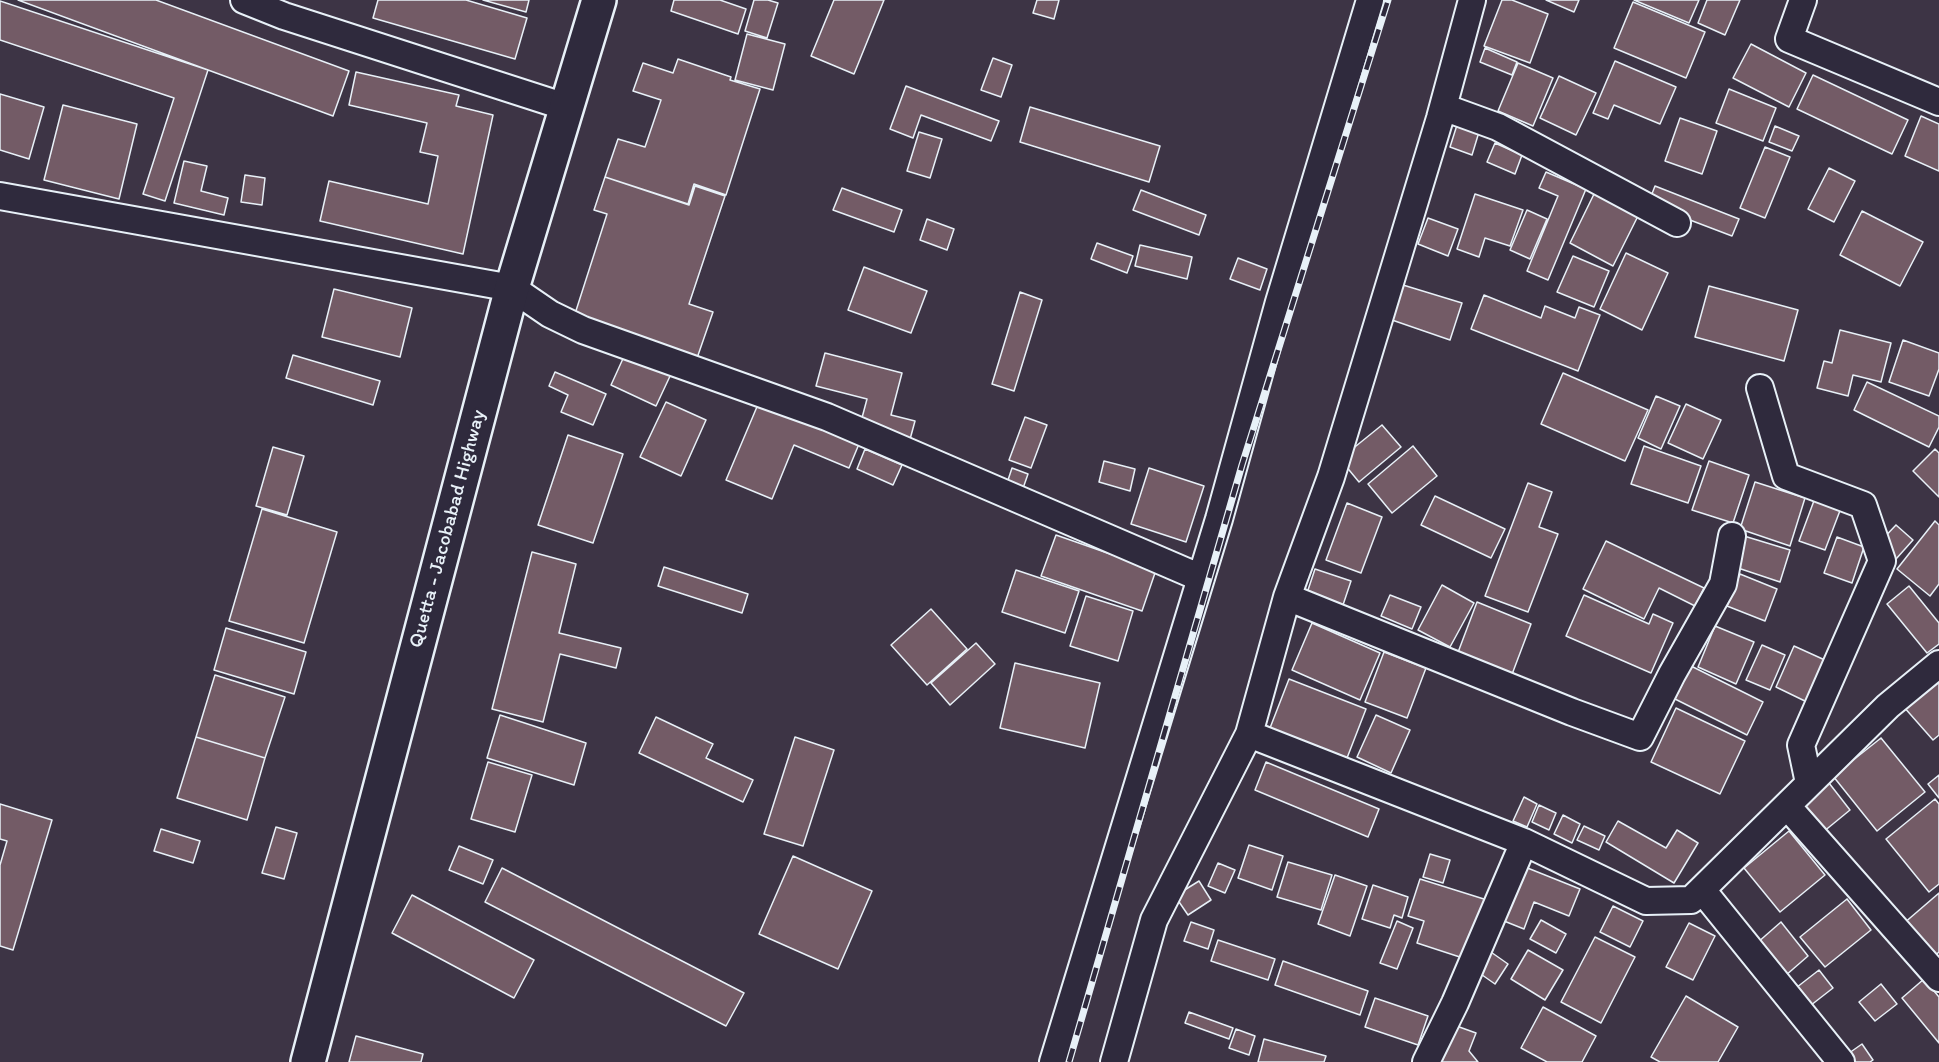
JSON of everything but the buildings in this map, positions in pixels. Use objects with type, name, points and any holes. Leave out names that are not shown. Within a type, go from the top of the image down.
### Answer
[{"type":"highway","name":"Quetta - Jacobabad Highway","points":[[308,1062],[512,288],[599,0]]},
{"type":"street","points":[[244,0],[287,8],[566,107]]},
{"type":"street","points":[[1053,1062],[1201,578],[1279,302],[1370,0]]},
{"type":"street","points":[[1114,1062],[1154,920],[1249,734],[1287,597],[1331,477],[1443,107],[1472,0]]},
{"type":"street","points":[[1803,0],[1789,39],[1939,102]]},
{"type":"street","points":[[1443,107],[1498,128],[1677,223]]},
{"type":"street","points":[[0,196],[512,288],[550,314],[583,330],[827,417],[1201,578]]},
{"type":"street","points":[[1760,388],[1786,476],[1863,505],[1882,561],[1802,745],[1809,783]]},
{"type":"street","points":[[1287,597],[1640,736],[1672,674],[1724,584],[1732,536]]},
{"type":"street","points":[[1249,734],[1524,842],[1646,901],[1692,900],[1887,705],[1939,664]]},
{"type":"street","points":[[1787,806],[1939,978]]},
{"type":"street","points":[[1426,1062],[1455,1003],[1524,842]]},
{"type":"street","points":[[1702,890],[1841,1062]]},
{"type":"railway","points":[[1069,1062],[1242,465],[1388,0]]}]
